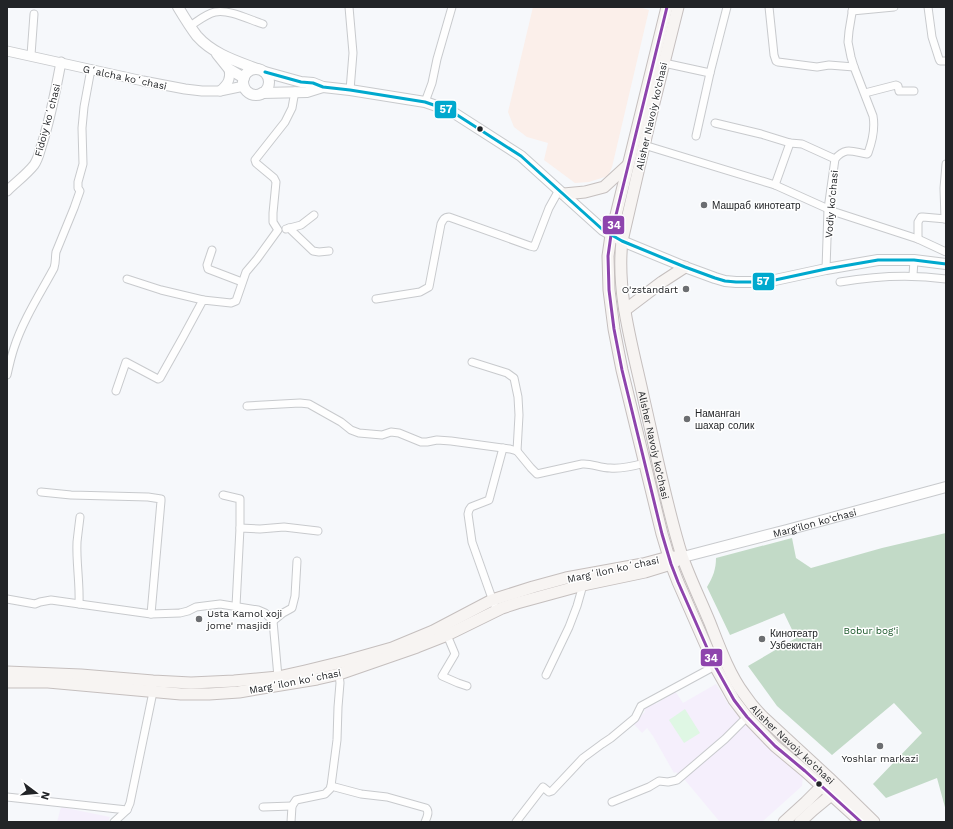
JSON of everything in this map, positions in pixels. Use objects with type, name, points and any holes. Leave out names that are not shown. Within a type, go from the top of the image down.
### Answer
[{"type":"main road","points":[[178,7],[197,36],[208,46],[216,52],[261,71],[301,82],[313,83],[323,87],[425,102],[452,112],[521,156],[603,230],[611,235],[685,267],[725,281],[754,282],[775,280],[878,260],[914,260],[946,264]]},
{"type":"main road","name":"Alisher Navoiy ko'chasi","points":[[667,7],[611,235],[608,256],[609,290],[614,329],[622,370],[662,534],[670,561],[715,666],[739,697],[764,717],[825,782],[831,795],[874,822]]},
{"type":"main road","name":"Alisher Navoiy ko'chasi","points":[[678,7],[622,241],[620,273],[625,310],[659,468],[676,533],[683,557],[727,663],[739,697]]},
{"type":"main road","points":[[216,52],[229,69],[244,82],[250,92],[254,94],[295,91],[307,92],[323,87]]},
{"type":"main road","points":[[244,82],[249,71],[261,71],[267,75],[269,83],[268,87],[262,93]]},
{"type":"main road","points":[[561,192],[585,192],[604,187],[628,164]]},
{"type":"main road","points":[[625,310],[662,282],[685,267]]},
{"type":"main road","name":"Marg'ilon ko'chasi","points":[[683,557],[946,487]]},
{"type":"main road","name":"Margʻilon koʻchasi","points":[[7,672],[81,674],[153,687],[181,694],[239,692],[339,674],[404,652],[447,635],[517,603],[583,584],[645,572],[683,557]]},
{"type":"main road","name":"Margʻilon koʻchasi","points":[[7,682],[48,682],[153,687],[278,677],[319,668],[392,648],[433,630],[492,600],[533,587],[566,578],[643,564],[670,561]]},
{"type":"main road","points":[[739,697],[747,717],[775,746],[810,776],[825,782],[784,822]]},
{"type":"main road","points":[[810,776],[812,783],[812,796]]},
{"type":"main road","points":[[800,822],[831,795],[861,822]]},
{"type":"street","points":[[349,7],[353,53],[350,90]]},
{"type":"street","points":[[425,102],[432,83],[437,59],[452,7]]},
{"type":"street","points":[[696,136],[727,7]]},
{"type":"street","points":[[769,7],[774,55],[776,61],[816,67],[829,65],[854,67]]},
{"type":"street","points":[[853,9],[894,7]]},
{"type":"street","points":[[928,7],[932,37],[939,59],[940,61],[946,61]]},
{"type":"street","name":"Vodiy ko'chasi","points":[[826,269],[828,209],[835,159],[845,151],[867,154],[869,151],[874,122],[854,67],[848,42],[853,9]]},
{"type":"street","points":[[190,26],[216,12],[234,14],[263,24]]},
{"type":"street","points":[[31,56],[34,14]]},
{"type":"street","name":"Gʻalcha koʻchasi","points":[[7,51],[185,89],[220,91],[244,82]]},
{"type":"street","name":"Fidoiy koʻchasi","points":[[7,191],[35,164],[53,103],[61,62]]},
{"type":"street","points":[[664,63],[710,74]]},
{"type":"street","points":[[7,375],[14,349],[22,328],[54,268],[56,262],[56,252],[80,191],[78,188],[78,182],[83,164],[82,128],[91,69]]},
{"type":"street","points":[[220,91],[226,86],[229,79],[229,69]]},
{"type":"street","points":[[865,94],[896,85],[898,86],[899,91],[914,91]]},
{"type":"street","points":[[278,230],[273,222],[276,182],[274,178],[256,163],[255,160],[285,122],[292,108],[295,91]]},
{"type":"street","points":[[715,123],[761,134],[790,143],[802,144],[835,159]]},
{"type":"street","points":[[774,185],[790,143]]},
{"type":"street","points":[[644,145],[774,185],[844,216],[918,239],[946,252]]},
{"type":"street","points":[[918,239],[918,222],[921,217],[946,219],[944,188],[946,164]]},
{"type":"street","points":[[376,299],[420,292],[429,288],[443,219],[446,217],[534,247],[549,208],[561,192]]},
{"type":"street","points":[[126,279],[161,290],[203,300],[231,303],[236,301],[246,272],[278,230],[301,225],[314,215]]},
{"type":"street","points":[[289,228],[313,251],[329,251]]},
{"type":"street","points":[[212,250],[207,265],[208,268],[242,282]]},
{"type":"street","points":[[913,275],[914,260]]},
{"type":"street","points":[[840,282],[858,279],[913,275],[946,279]]},
{"type":"street","points":[[116,391],[126,362],[158,379],[160,378],[203,300]]},
{"type":"street","points":[[472,362],[507,373],[514,378],[520,415],[517,451]]},
{"type":"street","points":[[247,406],[300,403],[309,404],[356,432],[382,435],[391,432],[399,433],[421,442],[437,440],[451,441],[510,449],[517,451],[530,468],[537,474],[587,463],[599,467],[619,468],[645,463]]},
{"type":"street","points":[[497,611],[472,542],[468,514],[471,507],[489,500],[503,448]]},
{"type":"street","points":[[41,492],[71,495],[148,497],[161,499],[151,614]]},
{"type":"street","points":[[224,495],[240,499],[236,606]]},
{"type":"street","points":[[79,604],[80,586],[77,541],[80,517]]},
{"type":"street","points":[[240,528],[260,529],[284,527],[318,531]]},
{"type":"street","points":[[273,621],[292,608],[295,596],[298,561]]},
{"type":"street","points":[[546,675],[569,627],[583,584]]},
{"type":"street","points":[[7,599],[35,604],[51,600],[151,614],[180,613],[196,607],[220,604],[265,612],[273,621],[278,677]]},
{"type":"street","points":[[447,635],[455,654],[442,676],[458,684],[467,686]]},
{"type":"street","points":[[516,822],[543,787],[549,792],[552,791],[583,758],[611,738],[635,718],[641,706],[715,666]]},
{"type":"street","points":[[291,822],[292,806],[296,800],[325,794],[331,786],[337,740],[340,683],[339,674]]},
{"type":"street","points":[[114,822],[127,810],[130,803],[153,687]]},
{"type":"street","points":[[612,802],[649,787],[659,781],[668,782],[677,780],[725,739],[747,717]]},
{"type":"street","points":[[331,786],[361,794],[387,797],[426,808],[428,813],[425,822]]},
{"type":"street","points":[[7,797],[127,810]]},
{"type":"street","points":[[263,807],[292,806]]},
{"type":"shaded area","points":[[533,7],[639,7],[649,10],[612,167],[608,176],[589,182],[575,183],[544,160],[548,143],[527,137],[514,127],[508,112]]},
{"type":"shaded area","points":[[716,684],[730,707],[742,720],[679,776],[676,772],[674,773],[647,728],[642,733],[633,723],[645,712],[643,708],[654,701],[656,704],[675,691],[683,703]]},
{"type":"shaded area","points":[[746,724],[803,777],[802,786],[762,822],[720,822],[684,779]]},
{"type":"shaded area","points":[[61,807],[110,817],[108,822],[57,822]]},
{"type":"green space","name":"Bobur bog'i","points":[[946,533],[946,811],[937,778],[886,798],[873,784],[922,733],[894,703],[832,755],[777,706],[748,666],[796,638],[784,613],[730,635],[707,587],[714,573],[716,558],[792,538],[796,558],[811,568],[882,548]]},
{"type":"green space","points":[[685,709],[700,733],[684,743],[669,720]]},
{"type":"transit line","name":"34","points":[[667,7],[611,235],[608,256],[609,290],[614,329],[622,370],[662,534],[671,564],[715,666],[734,700],[747,717],[775,746],[861,822]]},
{"type":"transit line","name":"57","points":[[265,72],[301,82],[313,83],[323,87],[425,102],[451,111],[521,156],[603,230],[622,241],[685,267],[725,281],[754,282],[775,280],[878,260],[914,260],[946,264]]},
{"type":"place","name":"Машраб кинотеатр","points":[[704,205]]},
{"type":"place","name":"O'zstandart","points":[[686,289]]},
{"type":"place","name":"Наманган шахар солик","points":[[687,419]]},
{"type":"place","name":"Usta Kamol xoji jome' masjidi","points":[[199,619]]},
{"type":"place","name":"Кинотеатр Узбекистан","points":[[762,639]]},
{"type":"place","name":"Yoshlar markazi","points":[[880,746]]}]
